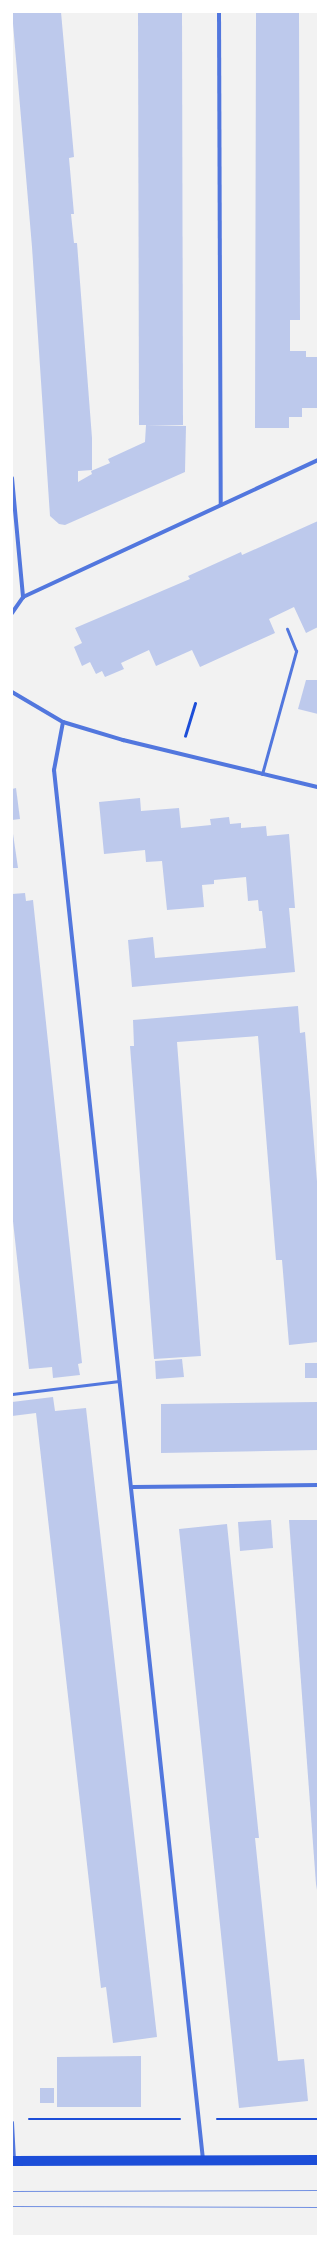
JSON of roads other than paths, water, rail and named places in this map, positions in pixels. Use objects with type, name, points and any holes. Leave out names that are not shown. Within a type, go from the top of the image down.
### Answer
[{"type":"main road","points":[[13,2161],[318,2160]]},
{"type":"street","points":[[219,12],[221,505]]},
{"type":"street","points":[[12,613],[23,598],[318,460]]},
{"type":"street","points":[[12,478],[23,598]]},
{"type":"street","points":[[12,692],[63,722],[262,774],[318,787]]},
{"type":"street","points":[[63,722],[54,770],[119,1381],[133,1487],[203,2160]]},
{"type":"street","points":[[133,1487],[318,1485]]},
{"type":"lane","points":[[262,774],[296,650],[287,629]]},
{"type":"lane","points":[[12,1394],[119,1381]]},
{"type":"lane","points":[[12,2122],[13,2161]]},
{"type":"tram line","points":[[12,2191],[318,2190]]},
{"type":"tram line","points":[[12,2206],[318,2207]]}]
